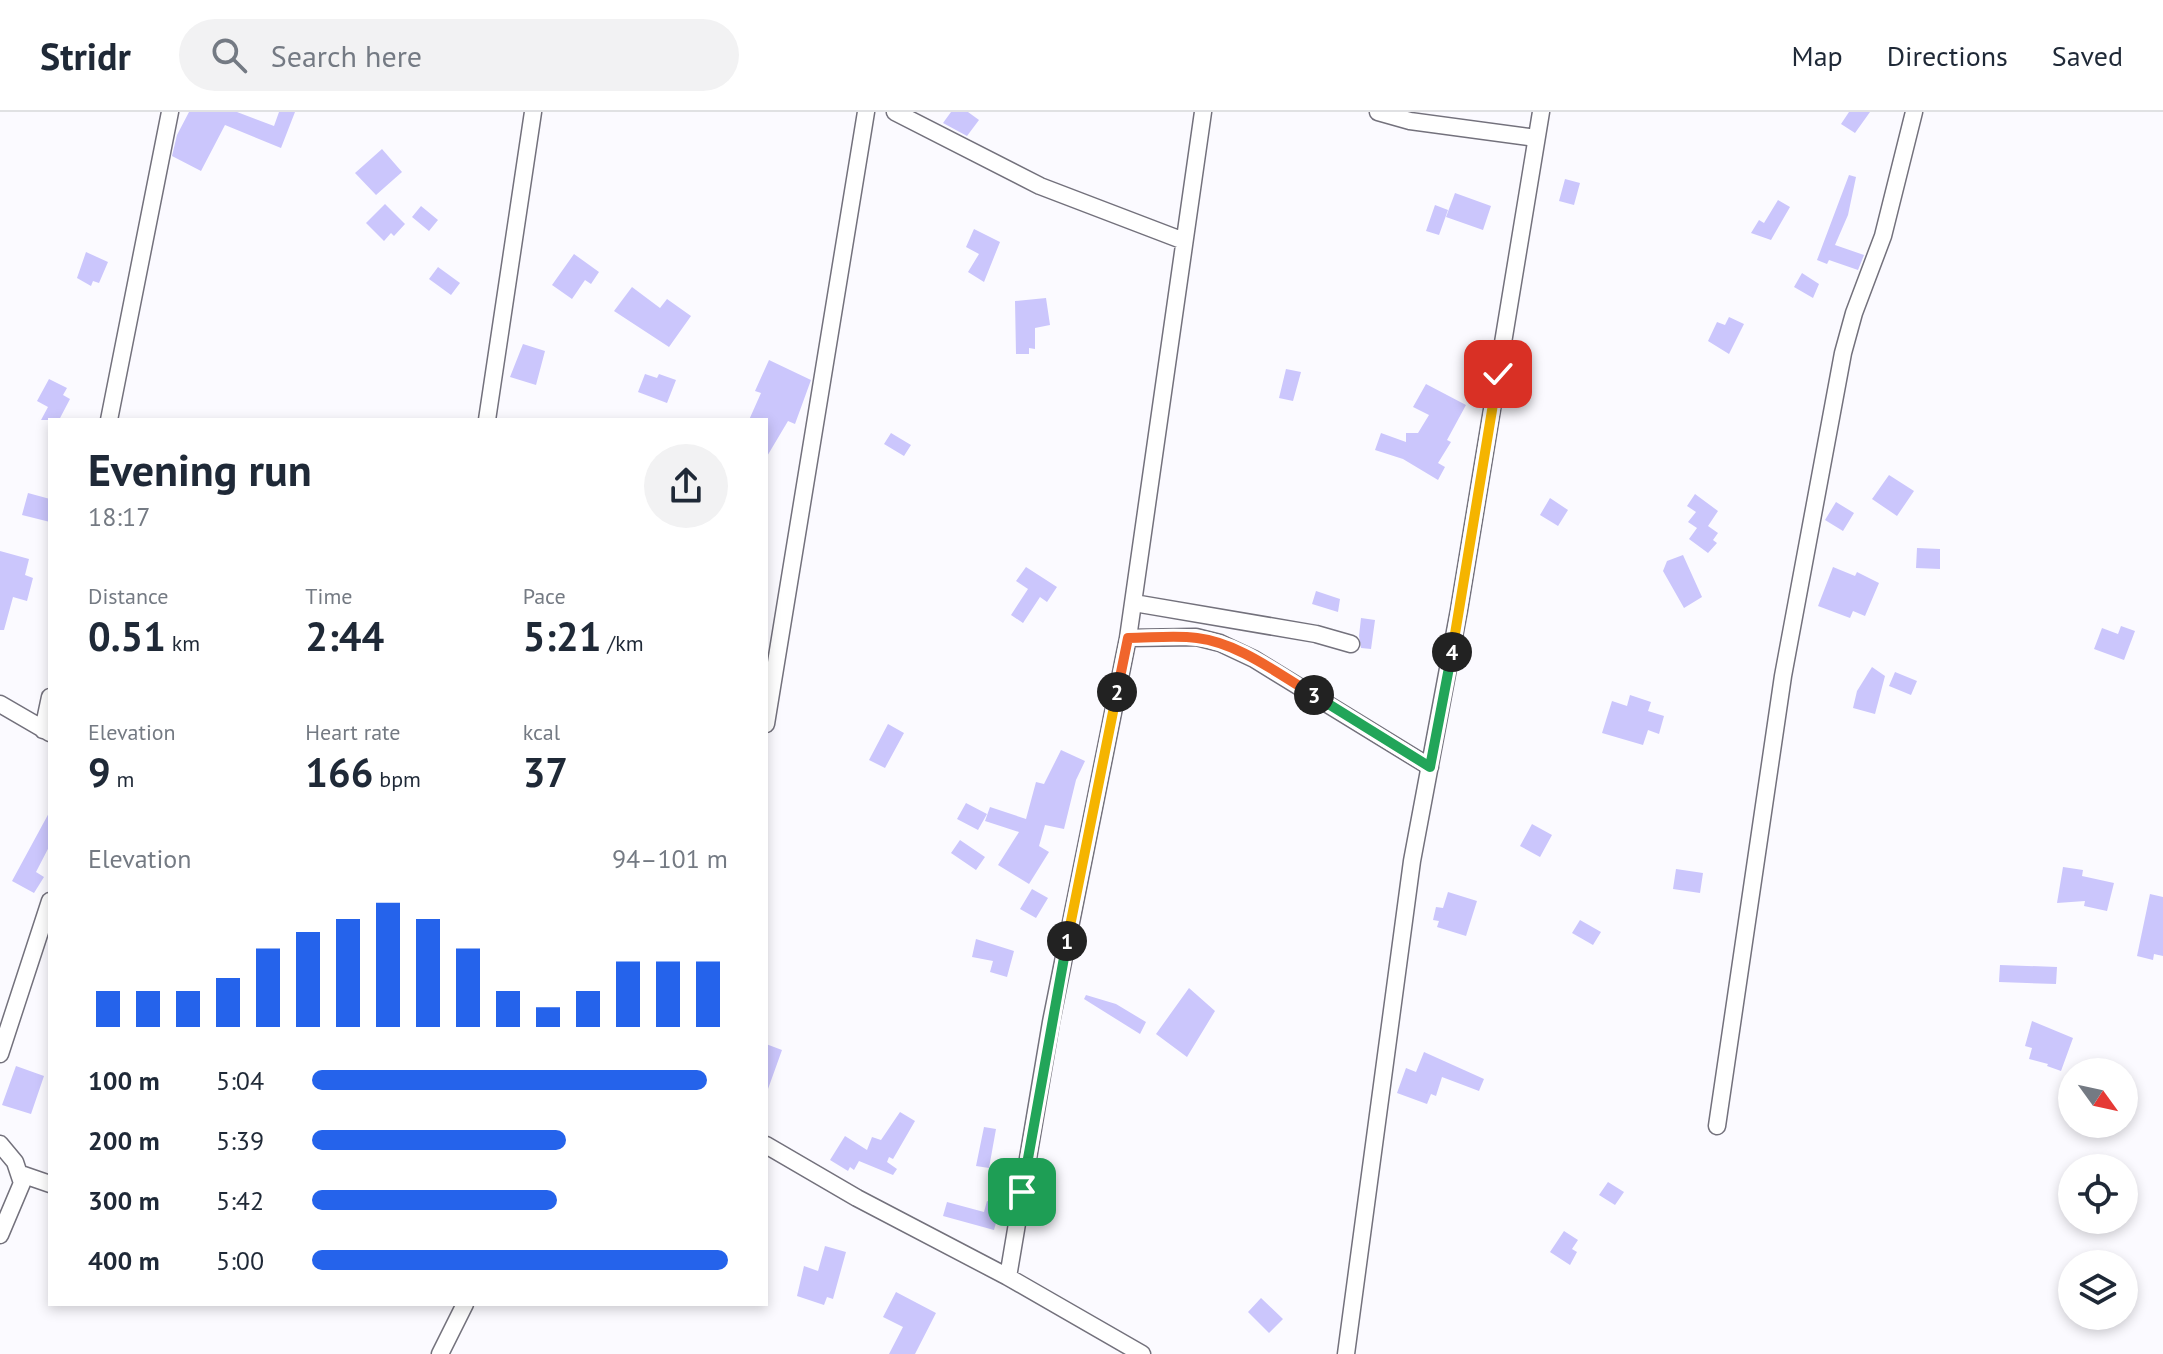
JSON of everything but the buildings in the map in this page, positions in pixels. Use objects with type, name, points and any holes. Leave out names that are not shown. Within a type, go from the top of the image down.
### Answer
[{"type":"street","points":[[109,418],[170,112]]},
{"type":"street","points":[[487,418],[533,112]]},
{"type":"street","points":[[768,712],[866,112]]},
{"type":"street","points":[[895,112],[1040,186],[1184,241]]},
{"type":"street","points":[[1008,1277],[1051,1022],[1134,603],[1203,112]]},
{"type":"street","points":[[1378,112],[1410,121],[1536,138]]},
{"type":"street","points":[[1346,1354],[1397,996],[1412,861],[1459,610],[1541,112]]},
{"type":"street","points":[[1717,1126],[1783,676],[1843,353],[1854,313],[1883,236],[1914,112]]},
{"type":"street","points":[[1134,603],[1316,634],[1351,644]]},
{"type":"street","points":[[1128,638],[1196,637],[1220,643],[1254,659],[1430,767]]},
{"type":"street","points":[[0,704],[46,732]]},
{"type":"street","points":[[0,1054],[48,907]]},
{"type":"street","points":[[0,1144],[21,1174],[21,1191],[0,1235]]},
{"type":"street","points":[[768,1146],[1142,1354]]},
{"type":"street","points":[[21,1174],[48,1183]]},
{"type":"street","points":[[440,1354],[464,1306]]},
{"type":"route","points":[[1022,1192],[1051,1022],[1128,638],[1196,637],[1220,643],[1254,659],[1430,767],[1498,374]]}]
